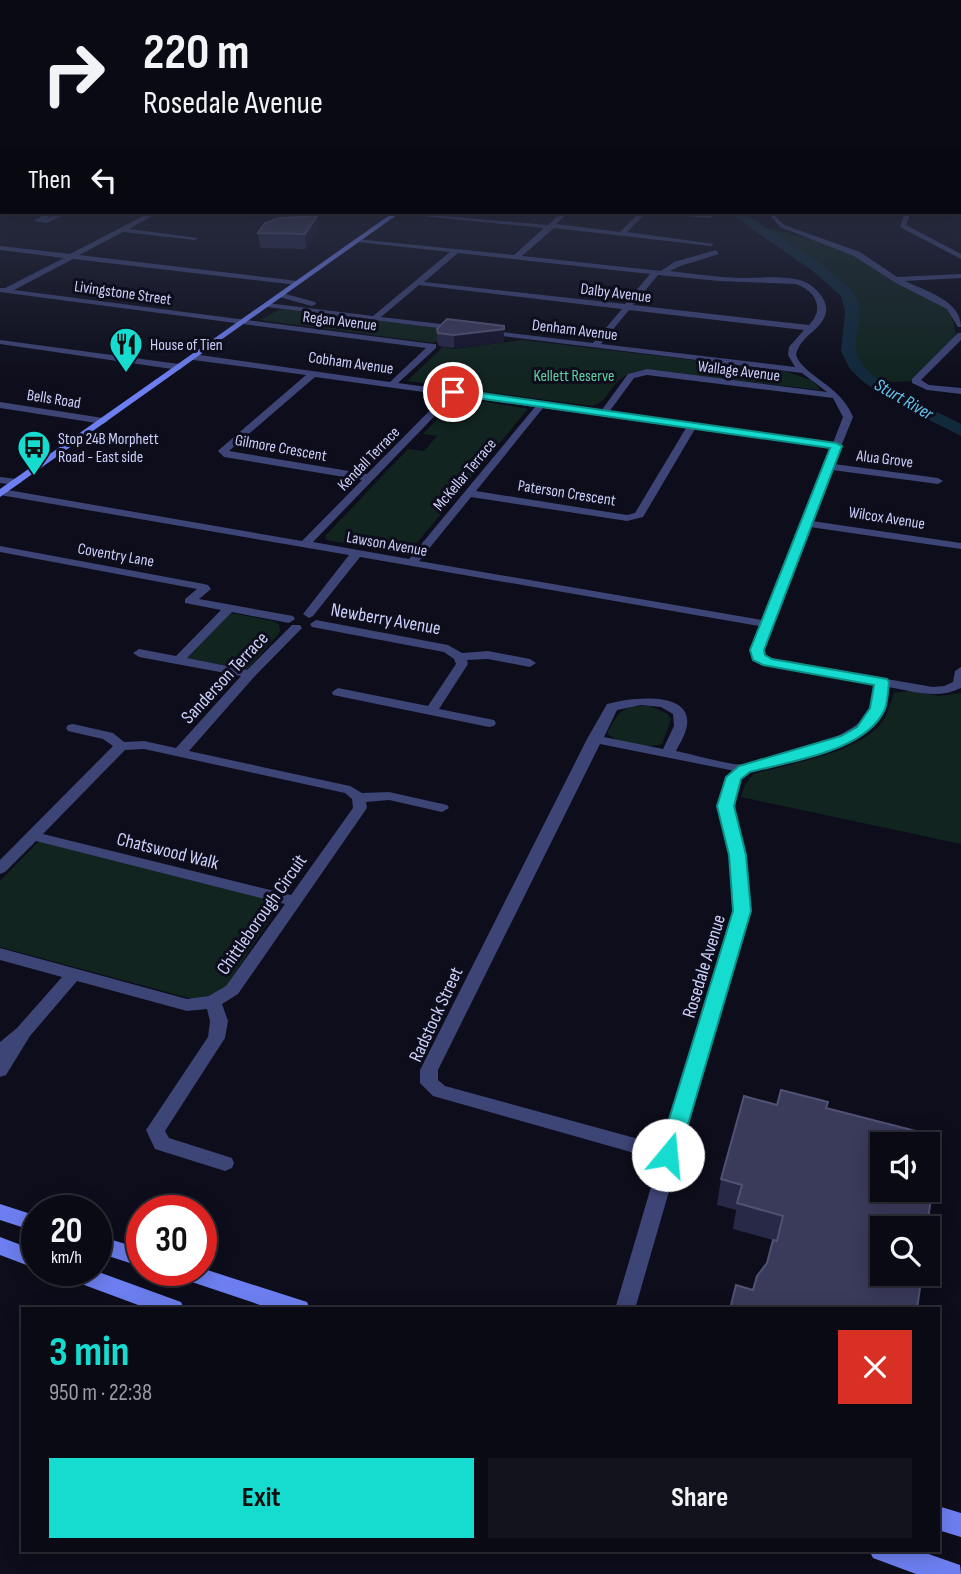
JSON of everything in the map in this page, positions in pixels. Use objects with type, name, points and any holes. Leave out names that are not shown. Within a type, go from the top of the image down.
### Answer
[{"type":"main road","points":[[1,493],[366,234]]},
{"type":"main road","points":[[0,1212],[21,1219]]},
{"type":"main road","points":[[0,1247],[21,1254]]},
{"type":"main road","points":[[217,1282],[294,1307]]},
{"type":"main road","points":[[111,1286],[169,1307]]},
{"type":"main road","points":[[940,1519],[961,1525]]},
{"type":"main road","points":[[887,1552],[951,1574]]},
{"type":"street","points":[[2,291],[113,234]]},
{"type":"street","points":[[168,234],[195,237]]},
{"type":"street","points":[[516,257],[542,234]]},
{"type":"street","points":[[634,234],[711,244]]},
{"type":"street","points":[[805,234],[857,254],[896,279],[950,307],[961,307]]},
{"type":"street","points":[[918,234],[961,257]]},
{"type":"street","points":[[358,240],[658,273],[796,282],[807,286],[821,301],[823,312],[795,345],[792,356],[796,366],[818,379],[846,406],[848,417],[766,624],[757,650],[758,657],[768,662],[882,682],[947,690],[959,684],[961,671]]},
{"type":"street","points":[[0,248],[298,283]]},
{"type":"street","points":[[375,318],[456,251]]},
{"type":"street","points":[[596,345],[658,273],[677,264],[716,253]]},
{"type":"street","points":[[896,279],[961,276]]},
{"type":"street","name":"Dalby Avenue","points":[[418,283],[812,328]]},
{"type":"street","name":"Livingstone Street","points":[[2,291],[243,322]]},
{"type":"street","points":[[282,295],[343,314]]},
{"type":"street","points":[[267,305],[466,330]]},
{"type":"street","points":[[950,307],[961,325]]},
{"type":"street","name":"Regan Avenue","points":[[243,322],[433,346],[393,384]]},
{"type":"street","name":"Denham Avenue","points":[[479,331],[804,371]]},
{"type":"street","points":[[960,339],[928,365],[915,381],[927,387],[961,391]]},
{"type":"street","points":[[0,342],[179,367]]},
{"type":"street","name":"Cobham Avenue","points":[[193,357],[836,446]]},
{"type":"street","name":"Gilmore Crescent","points":[[314,373],[223,451],[227,455],[371,478]]},
{"type":"street","name":"Wallage Avenue","points":[[604,413],[631,376],[639,373],[836,396]]},
{"type":"street","name":"Kendall Terrace","points":[[305,544],[453,392]]},
{"type":"street","name":"McKellar Terrace","points":[[411,563],[542,404]]},
{"type":"street","name":"Bells Road","points":[[0,405],[103,421]]},
{"type":"street","name":"Paterson Crescent","points":[[468,493],[627,518],[639,515],[693,425]]},
{"type":"street","name":"Alua Grove","points":[[828,466],[938,481]]},
{"type":"street","points":[[0,480],[17,482]]},
{"type":"street","name":"Lawson Avenue","points":[[1,493],[766,624]]},
{"type":"street","name":"Wilcox Avenue","points":[[807,523],[961,546]]},
{"type":"street","name":"Coventry Lane","points":[[0,549],[204,587],[205,589],[189,601],[230,608]]},
{"type":"street","points":[[179,660],[230,608],[307,628],[357,553]]},
{"type":"street","name":"Newberry Avenue","points":[[312,619],[448,649],[460,657],[488,655],[530,663]]},
{"type":"street","name":"Sanderson Terrace","points":[[180,752],[293,624]]},
{"type":"street","points":[[139,653],[250,674]]},
{"type":"street","points":[[431,711],[462,664],[460,657]]},
{"type":"street","points":[[594,739],[745,769],[846,740],[862,730],[877,709],[882,682]]},
{"type":"street","points":[[338,692],[489,723]]},
{"type":"street","name":"Radstock Street","points":[[668,753],[681,723],[680,716],[670,707],[652,701],[624,701],[612,707],[429,1070],[429,1083],[439,1091],[668,1155]]},
{"type":"street","points":[[74,728],[108,736],[121,746],[144,745],[180,752],[350,790],[359,798],[389,796],[442,808]]},
{"type":"street","points":[[0,869],[121,746]]},
{"type":"street","name":"Rosedale Avenue","points":[[626,1307],[668,1155],[742,911],[738,855],[726,806],[734,777],[745,769]]},
{"type":"street","name":"Chittleborough Circuit","points":[[0,954],[187,1005],[214,1002],[232,990],[360,808],[359,798]]},
{"type":"street","name":"Chatswood Walk","points":[[33,836],[295,901]]},
{"type":"street","points":[[0,1053],[23,1032],[74,973]]},
{"type":"street","points":[[214,1002],[219,1026],[216,1038],[155,1130],[162,1144],[225,1163]]},
{"type":"street","points":[[0,1070],[22,1042],[23,1032]]},
{"type":"green space","points":[[771,234],[793,234],[841,247],[950,307],[957,341],[915,381],[873,383],[855,367],[850,355],[852,310],[848,294],[824,271],[773,239]]},
{"type":"green space","points":[[280,309],[450,329],[434,343],[260,320]]},
{"type":"green space","name":"Kellett Reserve","points":[[523,340],[785,371],[811,380],[821,390],[644,370],[624,377],[604,399],[592,406],[407,381],[443,347],[454,349]]},
{"type":"green space","points":[[464,398],[528,409],[411,550],[400,553],[327,540],[325,536],[408,449],[424,451],[437,436],[423,434],[456,400]]},
{"type":"green space","points":[[231,613],[273,621],[279,624],[280,632],[247,670],[187,658]]},
{"type":"green space","points":[[909,691],[939,696],[961,693],[961,844],[741,797],[753,774],[824,755],[860,740],[884,719],[894,693]]},
{"type":"green space","points":[[649,706],[666,713],[671,719],[662,744],[633,745],[607,733],[622,711]]},
{"type":"green space","points":[[39,841],[282,901],[225,988],[215,995],[193,999],[0,947],[0,881]]},
{"type":"building","points":[[447,319],[504,326],[504,329],[454,335],[438,333],[437,329]]},
{"type":"building","points":[[781,1090],[828,1102],[826,1108],[920,1132],[870,1132],[870,1202],[930,1202],[929,1216],[870,1216],[870,1286],[920,1286],[917,1307],[730,1307],[736,1285],[753,1290],[757,1276],[767,1263],[773,1240],[777,1241],[783,1216],[737,1203],[742,1185],[721,1179],[744,1096],[777,1105]]},
{"type":"waterway","name":"Sturt River","points":[[768,234],[819,269],[847,294],[853,311],[848,343],[851,359],[856,366],[879,386],[961,431]]},
{"type":"place","name":"House of Tien","points":[[126,374]]},
{"type":"place","name":"Stop 24B Morphett Road - East side","points":[[34,477]]},
{"type":"route","points":[[453,392],[836,446],[766,624],[757,650],[758,657],[768,662],[882,682],[877,709],[862,730],[846,740],[745,769],[734,777],[726,806],[738,855],[742,911],[668,1155]]}]
